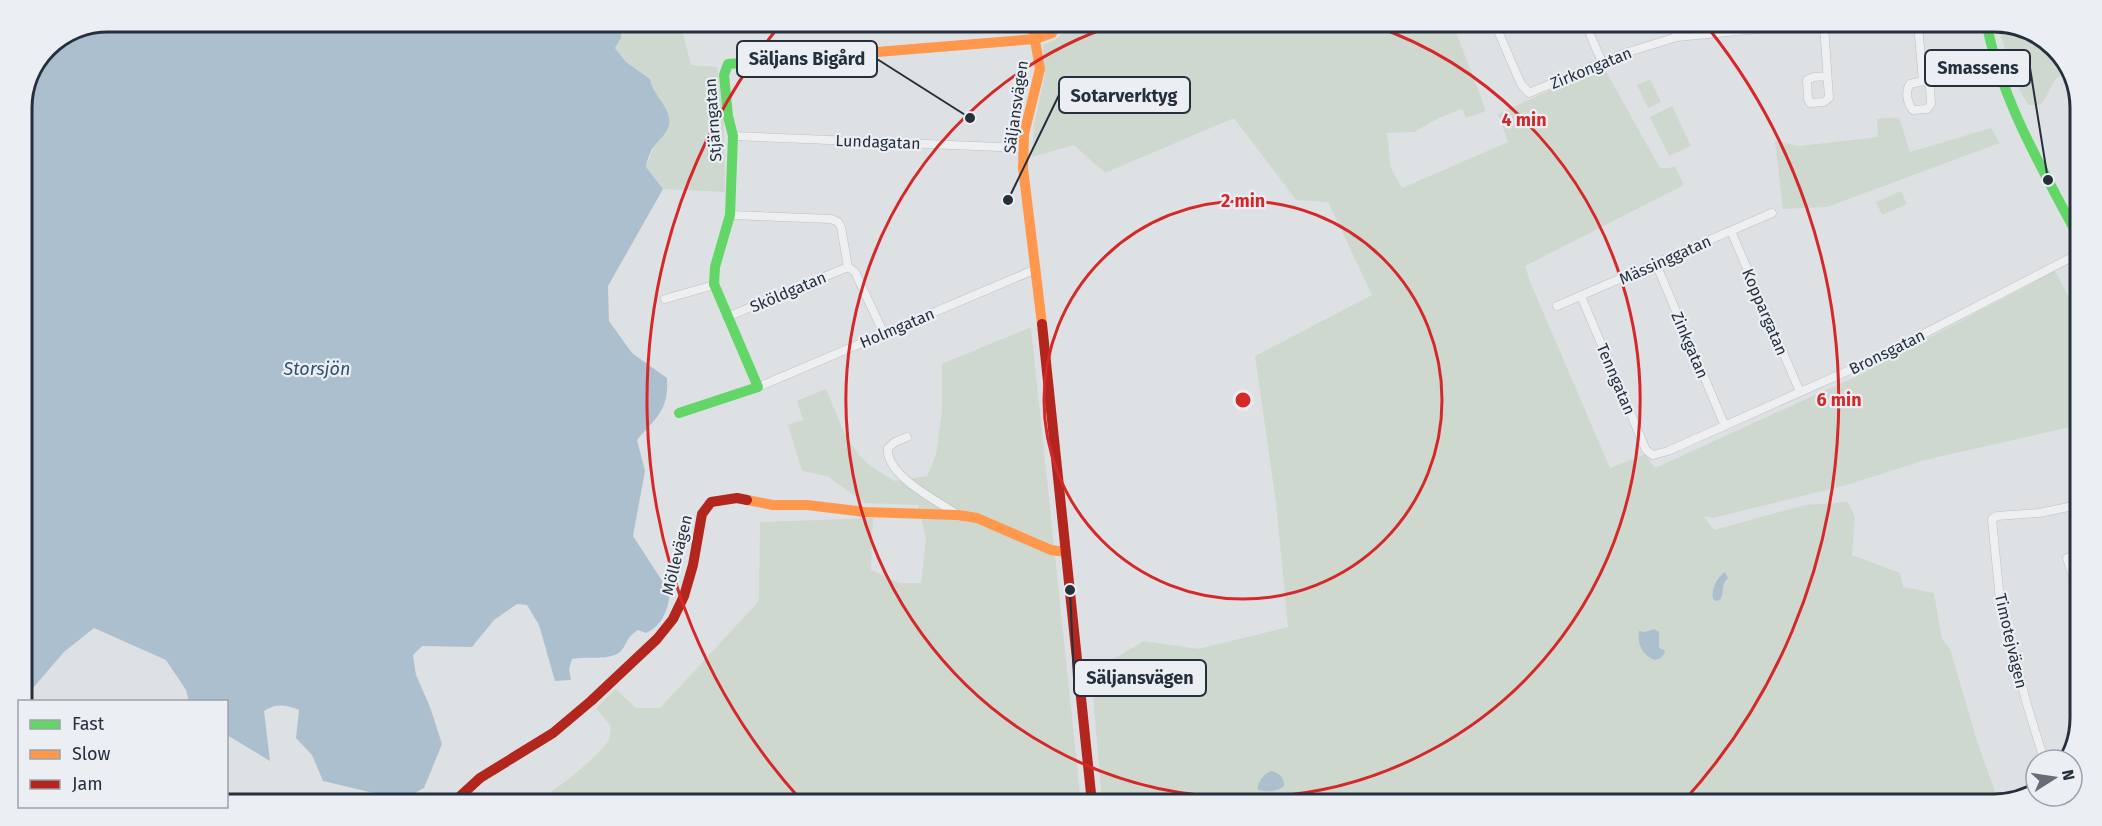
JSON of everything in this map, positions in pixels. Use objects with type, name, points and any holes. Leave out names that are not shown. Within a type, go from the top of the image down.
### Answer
[{"type":"street","name":"Säljansvägen","points":[[1034,32],[1040,69],[1022,148],[1023,168],[1036,269],[1091,794]]},
{"type":"street","points":[[1035,39],[1050,36],[1053,32]]},
{"type":"street","name":"Zirkongatan","points":[[1498,32],[1521,84],[1529,93],[1602,62],[1677,37],[1727,32]]},
{"type":"street","points":[[1589,32],[1602,62]]},
{"type":"street","points":[[1675,32],[1677,37]]},
{"type":"street","points":[[1824,32],[1827,76]]},
{"type":"street","points":[[1919,32],[1923,81]]},
{"type":"street","points":[[1988,32],[1991,51],[2006,97],[2070,221]]},
{"type":"street","name":"Stjärngatan","points":[[714,285],[716,262],[730,215],[733,136],[728,116],[724,75],[726,67],[732,63],[1035,39]]},
{"type":"street","name":"Lundagatan","points":[[733,136],[1022,148]]},
{"type":"street","name":"Mässinggatan","points":[[1557,306],[1772,213]]},
{"type":"street","points":[[730,215],[831,219],[838,222],[841,227],[848,267],[855,272],[884,334]]},
{"type":"street","name":"Koppargatan","points":[[1731,231],[1800,392]]},
{"type":"street","name":"Bronsgatan","points":[[1657,455],[1880,357],[2070,259]]},
{"type":"street","name":"Zinkgatan","points":[[1656,264],[1725,426]]},
{"type":"street","name":"Sköldgatan","points":[[728,317],[848,267]]},
{"type":"street","name":"Holmgatan","points":[[758,387],[1036,269]]},
{"type":"street","points":[[665,299],[714,285],[758,387],[679,413]]},
{"type":"street","name":"Tenngatan","points":[[1581,296],[1646,450],[1649,454],[1657,455]]},
{"type":"street","points":[[907,436],[888,448],[891,465],[913,485],[958,515]]},
{"type":"street","name":"Möllevägen","points":[[463,794],[480,778],[553,733],[657,639],[672,619],[684,596],[693,565],[702,514],[711,502],[737,498],[773,505],[807,505],[865,512],[958,515],[985,520],[1051,550],[1066,552]]},
{"type":"street","name":"Timotejvägen","points":[[2040,748],[2000,600],[1992,519],[1996,516],[2039,513],[2070,507]]},
{"type":"shaded area","points":[[619,32],[683,32],[691,65],[717,67],[724,119],[725,192],[663,189],[646,167],[654,146],[661,139],[669,115],[652,90],[650,79],[626,62],[615,48],[621,38]]},
{"type":"shaded area","points":[[1063,32],[1456,32],[1486,111],[1466,118],[1462,109],[1439,118],[1414,132],[1387,133],[1391,168],[1402,188],[1508,142],[1498,114],[1603,66],[1660,168],[1675,166],[1684,185],[1525,266],[1610,468],[1645,454],[1655,468],[1859,375],[2055,271],[2070,299],[2070,427],[1925,460],[1847,485],[1713,518],[1704,516],[1714,530],[1805,505],[1848,502],[1855,517],[1852,555],[1900,573],[1903,587],[1934,593],[1942,639],[1950,649],[1977,741],[1996,794],[1101,794],[1091,672],[1144,641],[1198,649],[1288,627],[1276,503],[1255,356],[1372,295],[1328,202],[1296,200],[1234,118],[1105,173],[1074,145],[1032,157],[1034,124],[1045,74],[1043,45]]},
{"type":"shaded area","points":[[2000,32],[2019,36],[2041,47],[2055,61],[2062,73],[2054,81],[2040,105],[2029,105],[2019,89]]},
{"type":"shaded area","points":[[1650,79],[1661,102],[1648,108],[1637,85]]},
{"type":"shaded area","points":[[1672,106],[1691,146],[1669,156],[1650,117]]},
{"type":"shaded area","points":[[1899,117],[1910,152],[1991,128],[2000,143],[1827,207],[1783,209],[1775,141],[1799,146],[1878,137],[1877,119]]},
{"type":"shaded area","points":[[1901,191],[1907,204],[1882,215],[1876,202]]},
{"type":"shaded area","points":[[1031,327],[1080,794],[547,794],[568,780],[609,741],[611,727],[596,708],[616,689],[636,708],[660,708],[759,601],[760,522],[873,518],[871,570],[900,583],[921,583],[926,538],[918,505],[865,503],[827,476],[802,471],[788,425],[803,420],[797,401],[826,389],[846,437],[860,456],[872,467],[895,481],[927,476],[936,455],[942,409],[942,364]]},
{"type":"water","name":"Storsjön","points":[[108,32],[621,32],[621,38],[615,48],[626,62],[650,79],[669,117],[669,126],[652,149],[646,167],[663,189],[608,286],[609,321],[632,353],[667,378],[666,398],[660,413],[637,440],[645,471],[633,536],[670,593],[666,611],[660,622],[646,633],[638,630],[623,649],[615,655],[572,659],[569,669],[571,680],[555,681],[539,625],[527,605],[517,604],[494,620],[472,647],[422,646],[413,655],[416,675],[430,707],[442,744],[424,788],[413,794],[378,794],[323,781],[312,755],[296,738],[299,710],[290,707],[277,706],[264,711],[270,761],[228,736],[228,700],[189,700],[186,690],[166,660],[94,628],[64,652],[33,688],[32,108],[33,93],[44,65],[65,44],[93,33]]},
{"type":"water","points":[[1725,572],[1728,578],[1724,583],[1720,600],[1716,601],[1713,599],[1714,587],[1719,577]]},
{"type":"water","points":[[1654,629],[1659,632],[1659,648],[1665,653],[1661,658],[1655,660],[1644,653],[1639,636],[1639,631]]},
{"type":"water","points":[[1271,771],[1280,776],[1284,786],[1272,791],[1258,790],[1261,779]]},
{"type":"traffic: fast","points":[[1988,32],[1994,55],[2014,110],[2070,221]]},
{"type":"traffic: fast","points":[[679,413],[758,387],[714,284],[715,267],[730,215],[733,136],[728,116],[724,75],[728,64],[742,63]]},
{"type":"traffic: slow","points":[[1034,32],[1040,69],[1024,134],[1023,168],[1042,324]]},
{"type":"traffic: slow","points":[[742,63],[1035,39],[1052,32]]},
{"type":"traffic: slow","points":[[747,500],[773,505],[807,505],[865,512],[958,515],[977,518],[1051,550],[1066,552]]},
{"type":"traffic: jam","points":[[1042,324],[1091,794]]},
{"type":"traffic: jam","points":[[463,794],[480,778],[553,733],[657,639],[673,619],[684,596],[693,565],[702,514],[711,502],[737,498],[747,500]]},
{"type":"place","name":"Säljans Bigård","points":[[970,118]]},
{"type":"place","name":"Smassens","points":[[2048,180]]},
{"type":"place","name":"Sotarverktyg","points":[[1008,200]]},
{"type":"place","name":"Säljansvägen","points":[[1070,590]]}]
